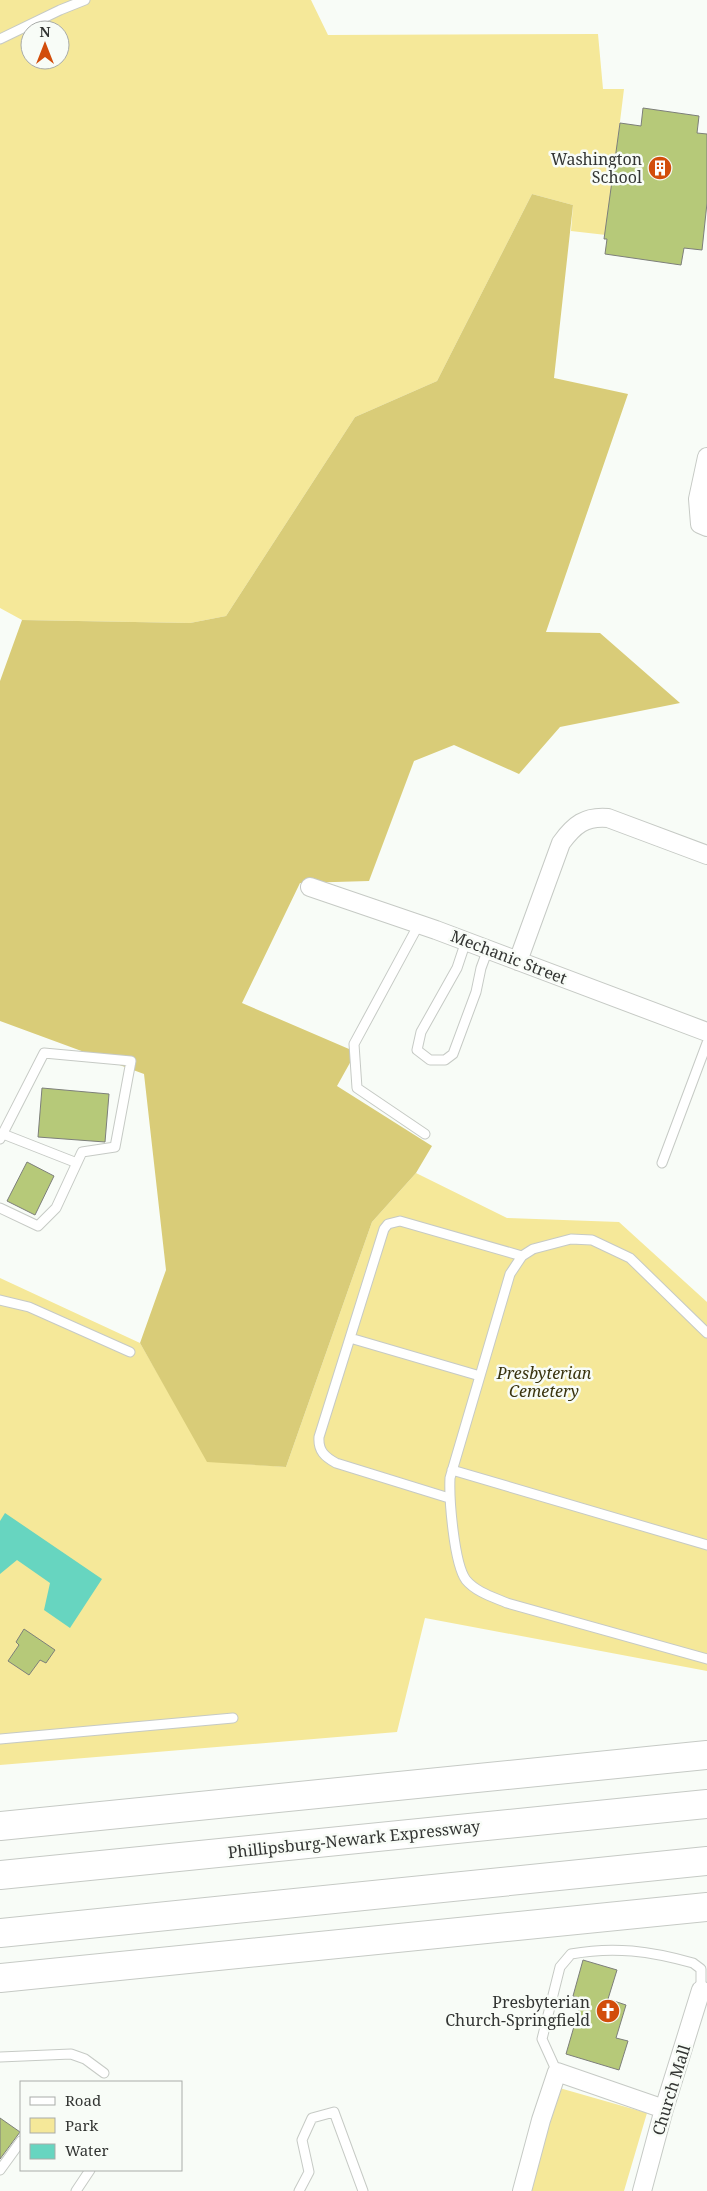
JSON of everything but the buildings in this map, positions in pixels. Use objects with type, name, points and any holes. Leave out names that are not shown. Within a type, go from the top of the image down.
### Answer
[{"type":"highway","points":[[0,1826],[707,1755]]},
{"type":"highway","name":"Phillipsburg-Newark Expressway","points":[[0,1875],[707,1804]]},
{"type":"highway","points":[[0,1933],[707,1861]]},
{"type":"highway","points":[[0,1978],[707,1907]]},
{"type":"street","points":[[707,457],[698,499],[700,524],[707,527]]},
{"type":"street","points":[[518,961],[561,843],[571,829],[584,820],[596,817],[608,818],[707,855]]},
{"type":"street","name":"Mechanic Street","points":[[310,887],[488,949],[707,1032]]},
{"type":"street","name":"Church Mall","points":[[642,2191],[664,2109],[701,1990]]},
{"type":"street","points":[[522,2191],[541,2120],[557,2072],[664,2109]]},
{"type":"lane","points":[[0,39],[85,0]]},
{"type":"lane","points":[[419,924],[354,1044],[357,1088],[425,1134]]},
{"type":"lane","points":[[466,941],[457,968],[421,1032],[418,1050],[430,1060],[445,1060],[453,1054],[476,992],[481,968],[488,949]]},
{"type":"lane","points":[[662,1162],[707,1043]]},
{"type":"lane","points":[[0,1208],[38,1226],[56,1208],[77,1163],[82,1152],[115,1147],[131,1061],[44,1053],[1,1136],[77,1163]]},
{"type":"lane","points":[[449,1498],[336,1463],[322,1453],[319,1437],[388,1224],[400,1221],[522,1256]]},
{"type":"lane","points":[[707,1333],[630,1258],[592,1240],[571,1239],[533,1249],[522,1256],[510,1274],[452,1470],[449,1498],[457,1554],[465,1579],[477,1590],[507,1603],[707,1659]]},
{"type":"lane","points":[[0,1300],[29,1307],[130,1352]]},
{"type":"lane","points":[[350,1338],[480,1376]]},
{"type":"lane","points":[[452,1470],[707,1545]]},
{"type":"lane","points":[[0,1738],[233,1718]]},
{"type":"lane","points":[[557,2072],[542,2039],[560,1967],[571,1954],[597,1949],[620,1948],[693,1963],[701,1969],[701,1990]]},
{"type":"lane","points":[[0,2057],[71,2054],[85,2059],[104,2073]]},
{"type":"lane","points":[[299,2191],[309,2172],[302,2140],[312,2118],[334,2112],[363,2191]]},
{"type":"lane","points":[[0,2170],[20,2142]]},
{"type":"lane","points":[[76,2191],[89,2171]]},
{"type":"green space","points":[[0,0],[311,0],[328,35],[598,34],[603,89],[624,89],[606,235],[571,231],[573,205],[532,194],[437,381],[355,417],[226,616],[190,623],[22,620],[0,608]]},
{"type":"green space","name":"Presbyterian Cemetery","points":[[416,1173],[507,1218],[619,1222],[707,1302],[707,1671],[425,1618],[397,1732],[0,1765],[0,1278],[140,1343],[208,1461],[286,1467],[372,1222]]},
{"type":"green space","points":[[556,2087],[647,2113],[624,2191],[526,2191]]},
{"type":"shaded area","points":[[532,194],[573,205],[554,378],[628,394],[546,632],[600,633],[680,703],[560,727],[519,774],[454,745],[414,761],[369,881],[300,883],[242,1003],[356,1052],[337,1086],[432,1146],[416,1173],[372,1222],[286,1467],[207,1462],[140,1343],[166,1270],[144,1074],[0,1021],[0,681],[22,620],[190,623],[226,616],[355,417],[437,381]]},
{"type":"water","points":[[5,1513],[102,1579],[70,1628],[44,1610],[50,1583],[17,1560],[0,1574],[0,1521]]},
{"type":"place","name":"Washington School","points":[[660,168]]},
{"type":"place","name":"Presbyterian Church-Springfield","points":[[608,2011]]}]
